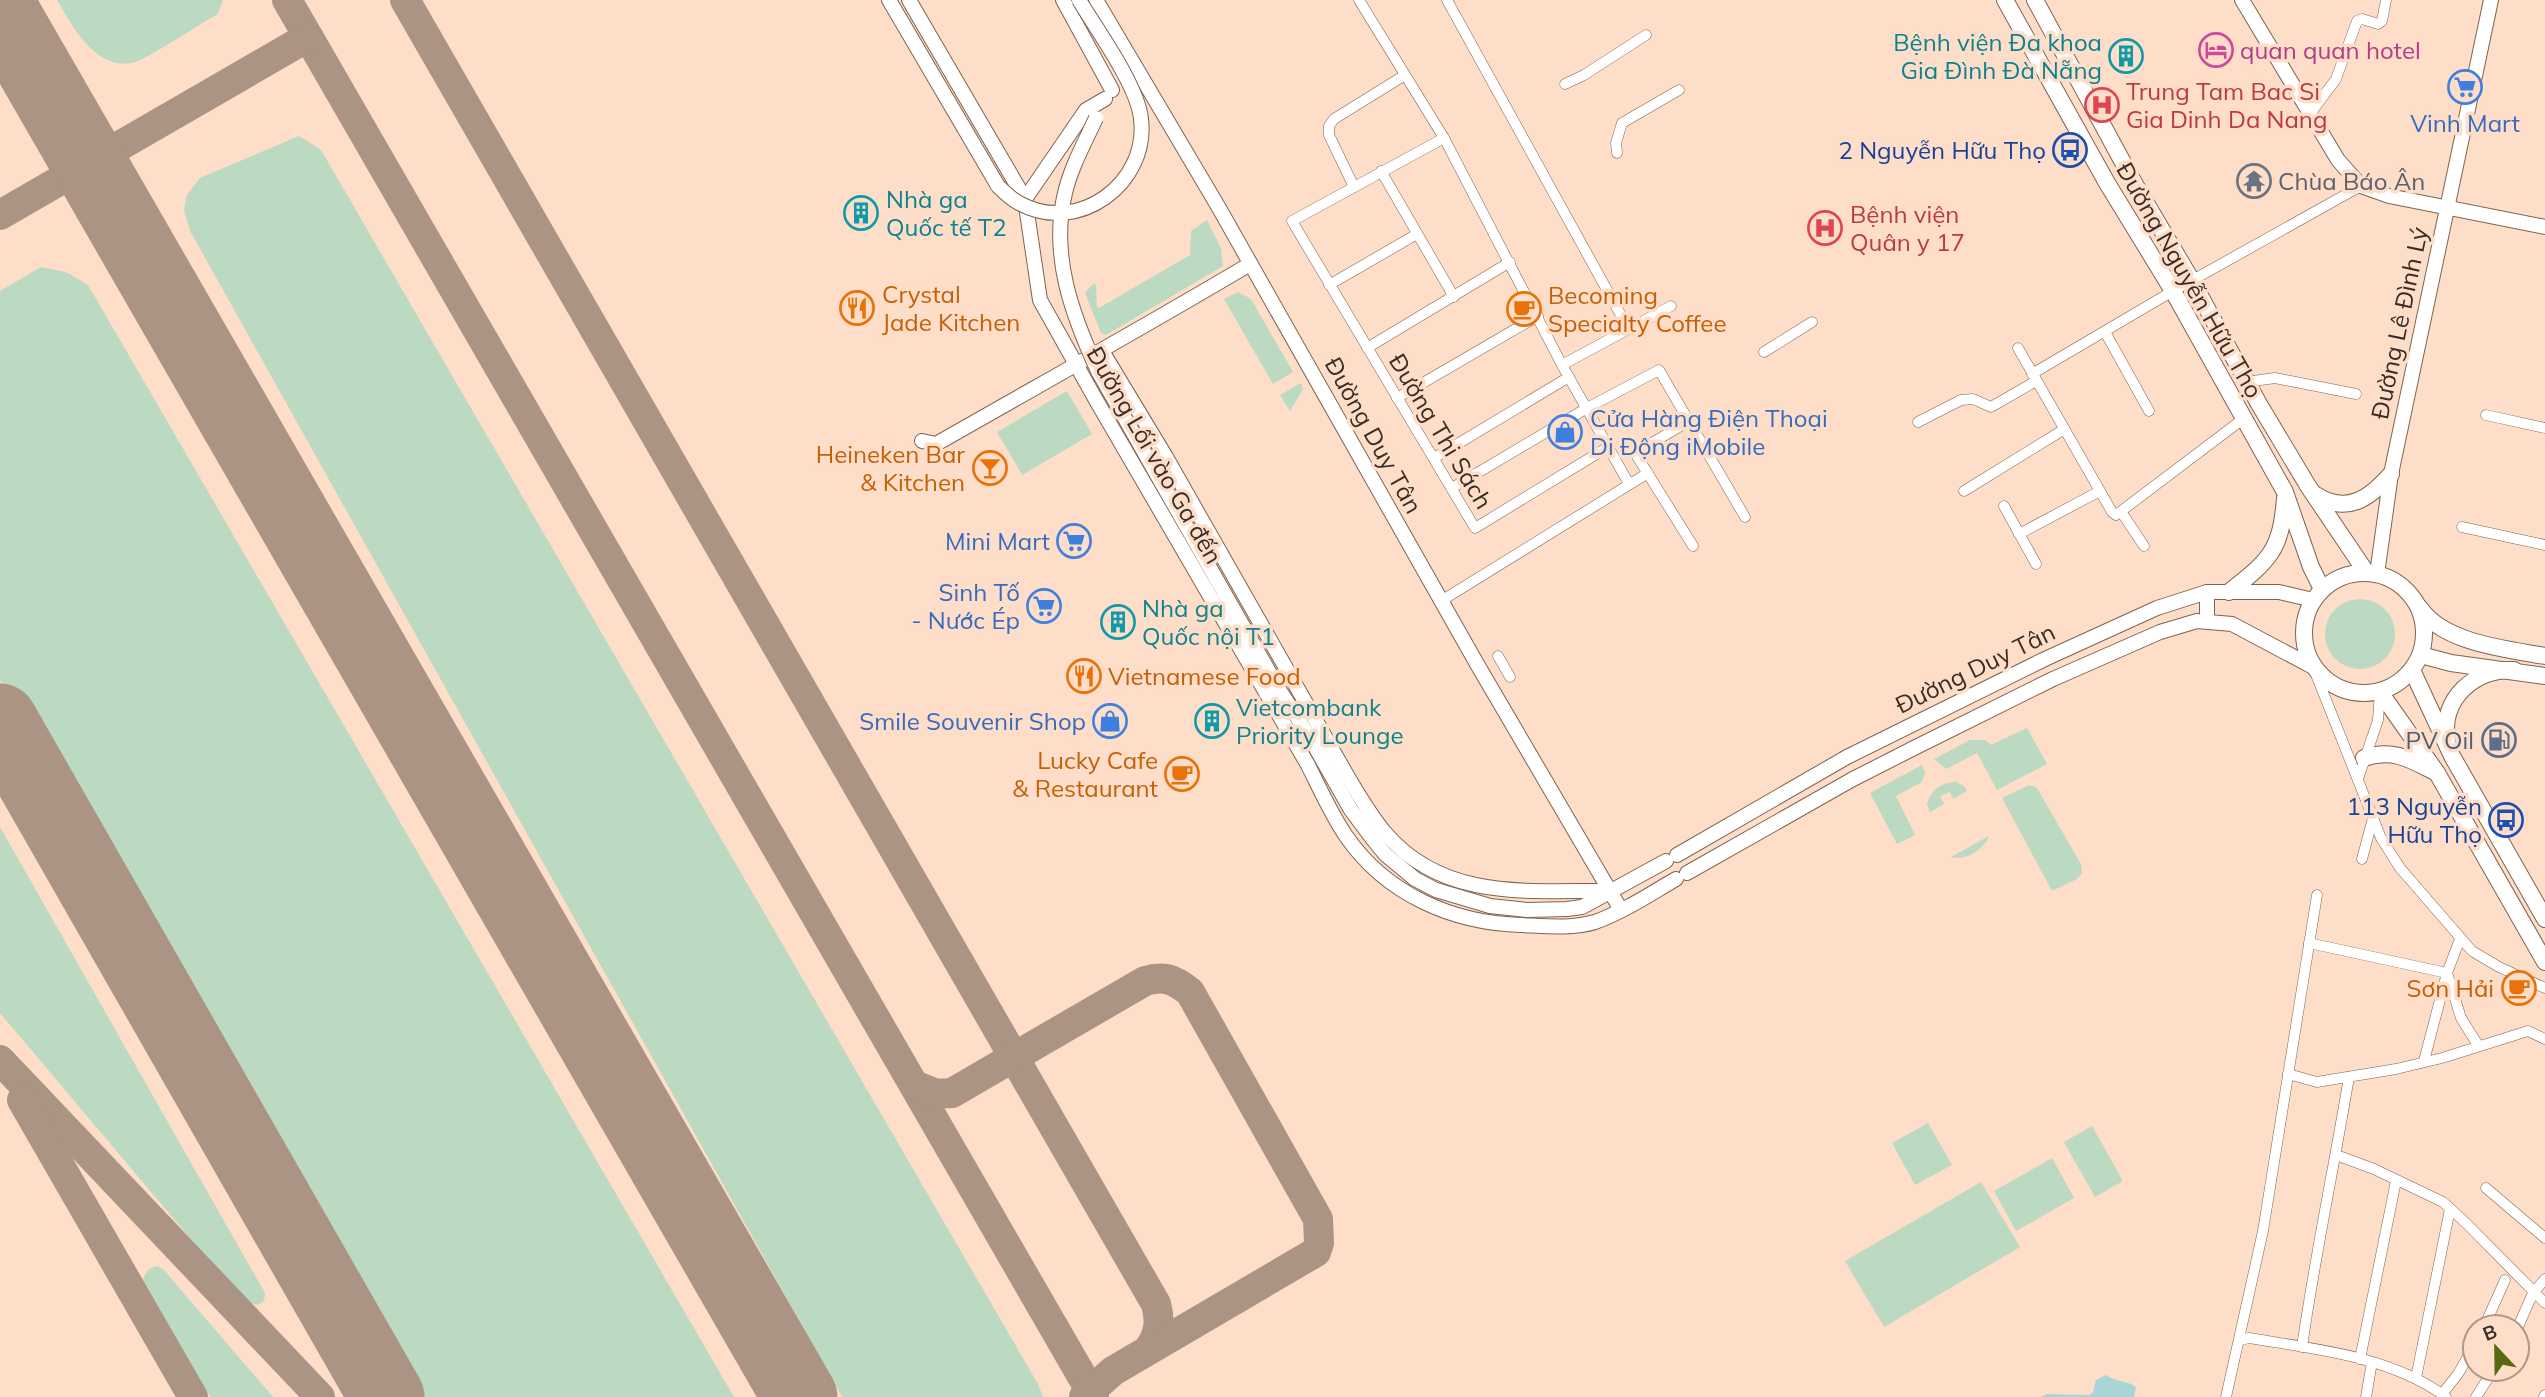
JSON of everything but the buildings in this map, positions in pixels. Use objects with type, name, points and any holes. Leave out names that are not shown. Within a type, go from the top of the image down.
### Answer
[{"type":"main road","name":"Đường Nguyễn Hữu Thọ","points":[[2005,0],[2285,492],[2311,567],[2317,595]]},
{"type":"main road","name":"Đường Nguyễn Hữu Thọ","points":[[2036,1],[2246,382],[2313,493],[2371,573]]},
{"type":"main road","points":[[2313,493],[2327,502],[2343,503],[2364,499],[2374,493],[2391,474]]},
{"type":"main road","points":[[2229,592],[2265,561],[2278,542],[2283,526],[2285,492]]},
{"type":"main road","points":[[2414,598],[2421,611],[2424,626],[2421,655],[2401,681],[2380,692],[2351,693],[2337,688],[2313,667],[2303,640],[2306,612],[2317,595],[2335,580],[2350,574],[2371,573],[2398,583],[2414,598],[2423,613],[2448,632],[2485,644],[2545,656]]},
{"type":"main road","points":[[2421,655],[2451,663],[2545,676]]},
{"type":"main road","points":[[2412,670],[2452,756],[2545,919]]},
{"type":"main road","points":[[2452,756],[2446,725],[2456,697],[2478,677],[2487,673],[2514,670]]},
{"type":"main road","points":[[2380,692],[2437,772],[2545,962]]},
{"type":"main road","points":[[2364,758],[2379,753],[2393,753],[2437,772]]},
{"type":"street","points":[[889,0],[998,186],[1019,204],[1051,213],[1067,213],[1107,198],[1121,186],[1134,166],[1142,135],[1141,116],[1123,74],[1079,0]]},
{"type":"street","points":[[896,0],[1003,182],[1025,199],[1086,110],[1140,74]]},
{"type":"street","name":"Đường Lối vào Ga đến","points":[[909,0],[1025,199],[1040,300],[1308,765],[1346,837],[1371,865],[1401,890],[1443,911],[1487,922],[1577,926],[1621,910]]},
{"type":"street","points":[[1063,0],[1109,94]]},
{"type":"street","name":"Đường Duy Tân","points":[[1096,0],[1621,910],[1853,779],[2032,689],[2160,632],[2207,620],[2232,624],[2313,667]]},
{"type":"street","points":[[1359,0],[1444,138],[1562,365],[1629,484]]},
{"type":"street","points":[[1447,0],[1628,328]]},
{"type":"street","points":[[2242,0],[2338,160],[2361,186],[2389,197],[2545,227]]},
{"type":"street","points":[[2310,114],[2336,79],[2357,21],[2362,19],[2378,24],[2382,21],[2386,0]]},
{"type":"street","name":"Đường Lê Đình Lý","points":[[2371,573],[2491,0]]},
{"type":"street","points":[[1565,84],[1584,75],[1646,35]]},
{"type":"street","points":[[1405,75],[1334,119],[1329,126],[1329,135],[1354,187],[1444,138]]},
{"type":"street","points":[[1617,153],[1616,143],[1622,123],[1679,90]]},
{"type":"street","points":[[1109,94],[1065,191],[1061,259],[1067,293],[1098,370],[1280,691],[1351,810],[1385,854],[1424,884],[1454,897],[1490,906],[1527,910],[1567,909],[1581,907],[1612,891]]},
{"type":"street","points":[[1381,171],[1454,297]]},
{"type":"street","points":[[1918,422],[1968,398],[1991,407],[2034,377],[2173,291],[2361,186]]},
{"type":"street","name":"Đường Thi Sách","points":[[1354,187],[1292,221],[1475,528],[1608,447]]},
{"type":"street","points":[[1329,285],[1418,234]]},
{"type":"street","points":[[1367,348],[1510,262]]},
{"type":"street","points":[[922,441],[936,444],[1250,264]]},
{"type":"street","points":[[1562,365],[1671,306]]},
{"type":"street","points":[[1397,398],[1538,316]]},
{"type":"street","points":[[1764,352],[1812,322]]},
{"type":"street","points":[[2105,332],[2149,411]]},
{"type":"street","points":[[2018,348],[2063,430],[2116,515],[2243,419]]},
{"type":"street","points":[[1102,351],[1166,457],[1345,772],[1389,837],[1433,870],[1472,885],[1532,893],[1612,891]]},
{"type":"street","points":[[1452,488],[1587,408],[1659,370],[1745,517]]},
{"type":"street","points":[[1434,458],[1569,377]]},
{"type":"street","name":"Đường Nguyễn Hữu Thọ","points":[[2246,382],[2275,378],[2356,394]]},
{"type":"street","points":[[2486,415],[2545,428]]},
{"type":"street","points":[[1689,421],[1636,453],[1693,546]]},
{"type":"street","points":[[1964,491],[2063,430]]},
{"type":"street","points":[[1441,601],[1648,472]]},
{"type":"street","points":[[2019,534],[2100,491]]},
{"type":"street","points":[[2004,506],[2036,564]]},
{"type":"street","points":[[2122,513],[2144,547]]},
{"type":"street","points":[[2462,527],[2545,545]]},
{"type":"street","points":[[2207,592],[2207,620]]},
{"type":"street","name":"Đường Duy Tân","points":[[1612,891],[1847,757],[2034,664],[2147,612],[2207,592],[2317,595]]},
{"type":"street","points":[[1498,656],[1510,677]]},
{"type":"street","points":[[2313,667],[2381,838],[2400,868],[2472,951],[2545,988]]},
{"type":"street","points":[[2358,779],[2378,720],[2380,692]]},
{"type":"street","points":[[1756,810],[1765,828]]},
{"type":"street","points":[[2362,859],[2373,817]]},
{"type":"street","points":[[2226,1397],[2263,1231],[2317,895]]},
{"type":"street","points":[[2424,1061],[2447,972],[2460,939]]},
{"type":"street","points":[[2309,943],[2447,972]]},
{"type":"street","points":[[2447,972],[2461,1018],[2478,1045]]},
{"type":"street","points":[[2288,1074],[2317,1082],[2396,1069],[2442,1058],[2528,1031],[2545,1039]]},
{"type":"street","points":[[2302,1347],[2317,1242],[2349,1077]]},
{"type":"street","points":[[2336,1155],[2374,1169],[2443,1202],[2545,1303]]},
{"type":"street","points":[[2360,1359],[2396,1181]]},
{"type":"street","points":[[2486,1188],[2545,1238]]},
{"type":"street","points":[[2416,1378],[2450,1209]]},
{"type":"street","points":[[2490,1313],[2505,1279]]},
{"type":"street","points":[[2524,1313],[2533,1293],[2545,1279]]},
{"type":"street","points":[[2240,1340],[2249,1338],[2372,1362],[2416,1378],[2444,1395],[2461,1369]]},
{"type":"street","points":[[2366,1397],[2372,1362]]},
{"type":"green space","points":[[57,0],[223,0],[218,14],[174,41],[138,61],[119,63],[106,59],[86,44]]},
{"type":"green space","points":[[299,136],[321,150],[1038,1384],[1043,1397],[842,1397],[190,231],[184,209],[187,195],[200,178]]},
{"type":"green space","points":[[1207,220],[1221,248],[1223,266],[1106,335],[1101,333],[1085,293],[1094,283],[1099,308],[1190,255],[1191,231]]},
{"type":"green space","points":[[41,267],[66,272],[88,285],[734,1397],[414,1397],[0,680],[0,291]]},
{"type":"green space","points":[[1238,292],[1251,299],[1293,372],[1273,384],[1224,299]]},
{"type":"green space","points":[[1301,383],[1303,389],[1290,411],[1280,395]]},
{"type":"green space","points":[[1067,391],[1092,434],[1022,475],[997,432]]},
{"type":"green space","points":[[2360,599],[2385,609],[2395,634],[2385,659],[2360,669],[2335,659],[2325,634],[2335,609]]},
{"type":"green space","points":[[2027,728],[2047,764],[1997,790],[1977,753],[1946,769],[1934,759],[1970,740],[1986,740],[1991,745]]},
{"type":"green space","points":[[1922,765],[1925,773],[1922,782],[1896,796],[1915,835],[1897,844],[1870,793]]},
{"type":"green space","points":[[1956,782],[1967,791],[1953,799],[1950,792],[1940,796],[1944,804],[1930,812],[1927,804],[1931,794],[1941,785]]},
{"type":"green space","points":[[2029,785],[2037,788],[2081,864],[2082,873],[2077,879],[2052,891],[2002,798]]},
{"type":"green space","points":[[0,827],[265,1293],[264,1301],[257,1305],[248,1302],[233,1289],[0,1013]]},
{"type":"green space","points":[[1989,836],[1983,846],[1973,853],[1951,857]]},
{"type":"green space","points":[[1928,1123],[1952,1165],[1915,1185],[1892,1143]]},
{"type":"green space","points":[[2092,1126],[2123,1181],[2095,1197],[2064,1142]]},
{"type":"green space","points":[[2052,1158],[2074,1198],[2016,1231],[1994,1191]]},
{"type":"green space","points":[[1981,1182],[2020,1247],[1884,1327],[1845,1261]]},
{"type":"green space","points":[[157,1266],[163,1269],[273,1397],[210,1397],[144,1284],[143,1278],[149,1269]]},
{"type":"water","points":[[2106,1375],[2136,1387],[2134,1397],[2040,1397],[2047,1394],[2090,1395],[2096,1380]]},
{"type":"taxiway","points":[[287,0],[1094,1397]]},
{"type":"taxiway","points":[[405,0],[1156,1304],[1158,1329],[1147,1351]]},
{"type":"taxiway","points":[[0,215],[308,37]]},
{"type":"taxiway","points":[[914,1085],[936,1094],[952,1093],[1145,981],[1158,978],[1169,980],[1190,992],[1318,1219],[1319,1243],[1316,1252],[1113,1371],[1084,1397]]},
{"type":"taxiway","points":[[0,1060],[320,1397]]},
{"type":"taxiway","points":[[22,1100],[193,1397]]},
{"type":"runway","points":[[0,9],[800,1397]]},
{"type":"runway","points":[[0,721],[387,1397]]},
{"type":"place","name":"quan quan hotel","points":[[2216,50]]},
{"type":"place","name":"Bệnh viện Đa khoa Gia Đình Đà Nẵng","points":[[2126,56]]},
{"type":"place","name":"Vinh Mart","points":[[2465,87]]},
{"type":"place","name":"Trung Tam Bac Si Gia Dinh Da Nang","points":[[2102,105]]},
{"type":"place","name":"2 Nguyễn Hữu Thọ","points":[[2070,150]]},
{"type":"place","name":"Chùa Báo Ân","points":[[2254,181]]},
{"type":"place","name":"Nhà ga Quốc tế T2","points":[[861,213]]},
{"type":"place","name":"Bệnh viện Quân y 17","points":[[1825,228]]},
{"type":"place","name":"Crystal Jade Kitchen","points":[[857,308]]},
{"type":"place","name":"Becoming Specialty Coffee","points":[[1524,309]]},
{"type":"place","name":"Cửa Hàng Điện Thoại Di Động iMobile","points":[[1565,432]]},
{"type":"place","name":"Heineken Bar & Kitchen","points":[[990,468]]},
{"type":"place","name":"Mini Mart","points":[[1074,541]]},
{"type":"place","name":"Sinh Tố - Nước Ép","points":[[1044,606]]},
{"type":"place","name":"Nhà ga Quốc nội T1","points":[[1118,622]]},
{"type":"place","name":"Vietnamese Food","points":[[1084,676]]},
{"type":"place","name":"Smile Souvenir Shop","points":[[1110,721]]},
{"type":"place","name":"Vietcombank Priority Lounge","points":[[1212,721]]},
{"type":"place","name":"PV Oil","points":[[2499,740]]},
{"type":"place","name":"Lucky Cafe & Restaurant","points":[[1182,774]]},
{"type":"place","name":"113 Nguyễn Hữu Thọ","points":[[2506,820]]},
{"type":"place","name":"Sơn Hải","points":[[2519,988]]}]
